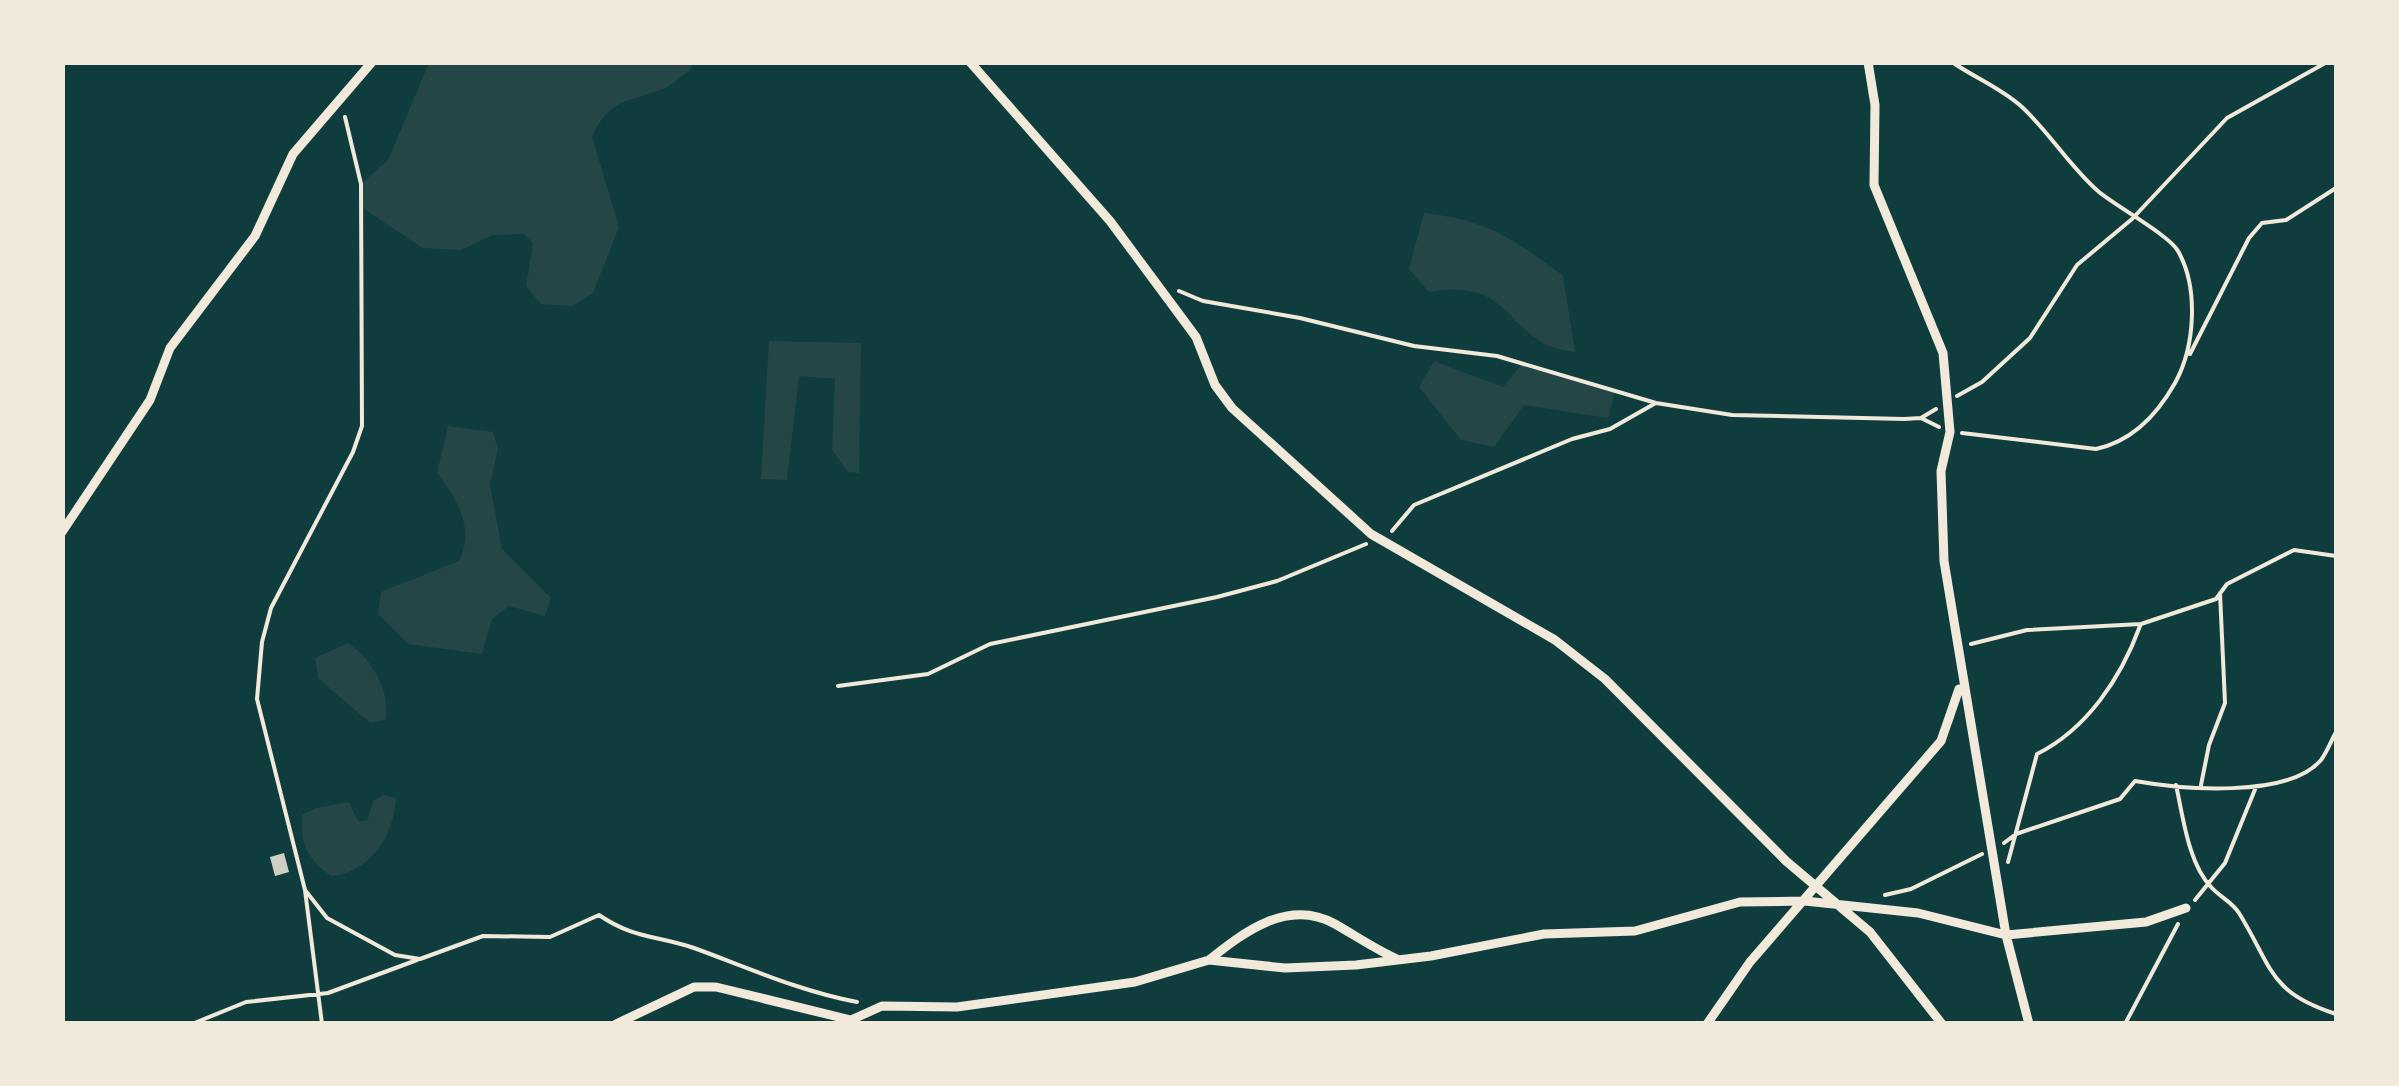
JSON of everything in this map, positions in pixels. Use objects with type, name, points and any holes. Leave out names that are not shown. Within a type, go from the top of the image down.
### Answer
[{"type":"street","points":[[62,532],[150,400],[170,348],[256,236],[293,154],[372,62]]},
{"type":"street","points":[[970,62],[1110,221],[1196,337],[1215,385],[1232,408],[1289,456],[1320,491],[1378,538],[1483,596],[1580,660],[1870,932],[1942,1024]]},
{"type":"street","points":[[1868,62],[1875,105],[1874,186],[1908,276],[1935,328],[1949,401],[1950,432],[1941,472],[1944,562],[2006,935],[2030,1024]]},
{"type":"street","points":[[1707,1024],[1750,962],[1941,741],[1953,716],[1961,680]]},
{"type":"street","points":[[1209,960],[1285,968],[1399,960],[1544,934],[1635,931],[1740,902],[1804,901],[1918,912],[2006,935],[2146,922],[2186,908]]},
{"type":"street","points":[[616,1024],[694,987],[716,987],[851,1020],[882,1006],[957,1007],[1135,982],[1209,960],[1264,919],[1332,922],[1399,960]]},
{"type":"path","points":[[1952,62],[2022,108],[2094,188],[2132,218],[2169,240],[2179,252],[2191,325],[2188,358]]},
{"type":"path","points":[[1921,418],[1982,382],[2030,338],[2077,265],[2132,218],[2228,118],[2327,62]]},
{"type":"path","points":[[322,1024],[305,890],[257,699],[262,642],[271,608],[354,452],[362,426],[360,184],[340,98]]},
{"type":"path","points":[[1156,282],[1202,301],[1300,318],[1414,346],[1497,356],[1656,403],[1748,416],[1921,418],[1950,432],[2096,448],[2133,435],[2161,405],[2249,238],[2262,223],[2286,220],[2336,188]]},
{"type":"path","points":[[838,686],[928,674],[990,644],[1217,598],[1277,581],[1392,531],[1414,505],[1572,439],[1610,430],[1656,403]]},
{"type":"path","points":[[1956,648],[2028,630],[2141,624],[2187,610],[2220,594],[2226,584],[2294,550],[2336,556]]},
{"type":"path","points":[[2201,786],[2208,745],[2225,703],[2220,594]]},
{"type":"path","points":[[2000,891],[2037,754],[2071,734],[2111,685],[2141,624]]},
{"type":"path","points":[[1876,898],[1910,889],[1994,849],[2016,834],[2120,799],[2135,781],[2256,787],[2292,778],[2319,762],[2336,732]]},
{"type":"path","points":[[2176,786],[2197,863],[2209,886],[2233,905],[2263,960],[2287,992],[2336,1014]]},
{"type":"path","points":[[305,890],[327,918],[395,955],[420,959]]},
{"type":"path","points":[[192,1024],[246,1002],[316,994],[370,980],[483,936],[550,936],[600,915],[627,934],[693,948],[820,994],[882,1006]]},
{"type":"shaded area","points":[[429,63],[691,63],[692,68],[668,86],[614,107],[592,137],[619,227],[593,293],[573,306],[541,304],[526,286],[533,243],[523,234],[493,235],[461,250],[423,248],[361,207],[361,184],[388,160]]},
{"type":"shaded area","points":[[1424,213],[1499,233],[1563,276],[1575,352],[1552,347],[1534,337],[1496,302],[1480,294],[1458,290],[1429,292],[1409,269]]},
{"type":"shaded area","points":[[769,341],[861,343],[859,473],[848,472],[832,450],[835,379],[799,376],[787,480],[761,479]]},
{"type":"shaded area","points":[[1434,361],[1503,387],[1523,363],[1615,391],[1608,418],[1524,405],[1494,447],[1461,440],[1419,387]]},
{"type":"shaded area","points":[[448,426],[493,432],[498,448],[490,485],[502,549],[551,598],[545,616],[509,606],[492,619],[482,654],[408,644],[378,614],[381,592],[459,561],[465,537],[462,514],[437,473]]},
{"type":"shaded area","points":[[348,643],[378,677],[385,698],[385,720],[370,723],[318,678],[315,658]]},
{"type":"shaded area","points":[[383,795],[396,798],[391,825],[378,849],[358,868],[331,876],[307,850],[302,815],[316,808],[349,802],[358,821],[367,821],[373,801]]},
{"type":"building","points":[[284,853],[289,872],[275,876],[270,857]]}]
